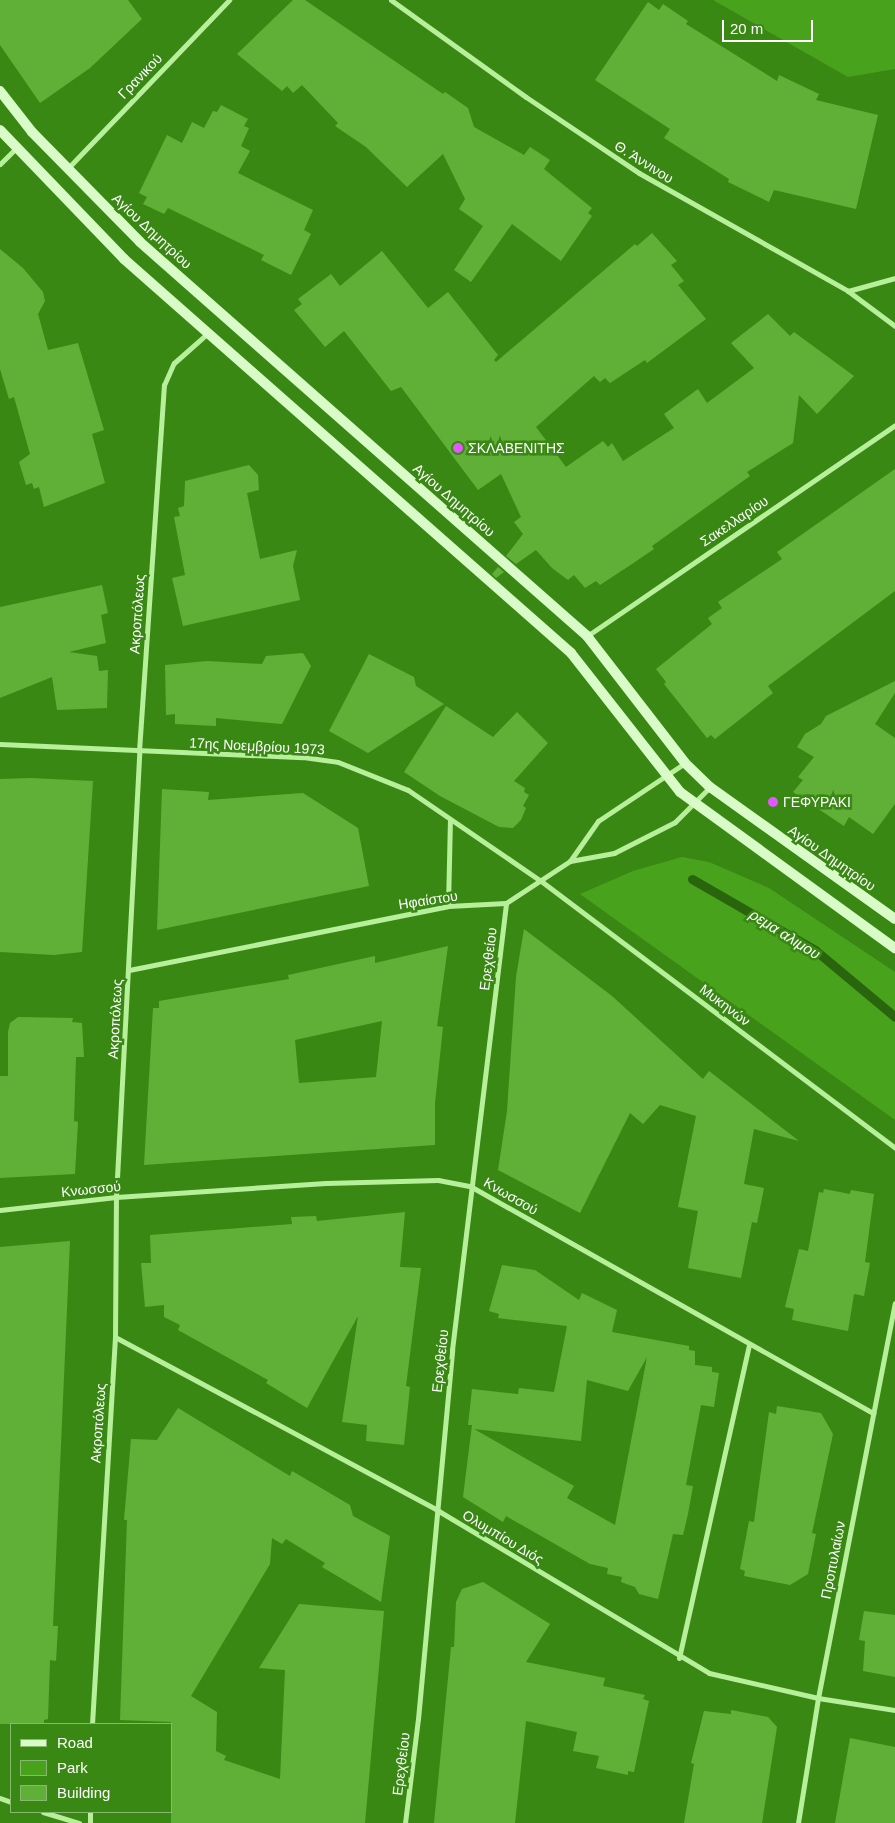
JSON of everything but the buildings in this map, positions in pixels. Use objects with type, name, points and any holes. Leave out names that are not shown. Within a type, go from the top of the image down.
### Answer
[{"type":"street","name":"Γρανικού","points":[[68,168],[229,0]]},
{"type":"street","name":"Θ. Άννινου","points":[[391,0],[526,98],[639,173],[848,291],[895,326]]},
{"type":"street","name":"Αγίου Δημητρίου","points":[[0,91],[32,132],[140,242],[587,636],[685,763],[710,788],[895,919]]},
{"type":"street","points":[[0,130],[15,149],[124,259],[571,653],[665,776],[693,803],[895,948]]},
{"type":"street","points":[[0,164],[15,149]]},
{"type":"street","points":[[848,291],[895,278]]},
{"type":"street","name":"Ακροπόλεως","points":[[92,1723],[115,1338],[116,1197],[139,751],[164,386],[174,363],[208,333]]},
{"type":"street","name":"Σακελλαρίου","points":[[587,636],[895,425]]},
{"type":"street","name":"17ης Νοεμβρίου 1973","points":[[0,744],[303,757],[338,762],[408,790],[541,881]]},
{"type":"street","name":"Ηφαίστου","points":[[129,970],[448,906],[506,903],[570,861],[598,821],[685,763]]},
{"type":"street","points":[[570,861],[614,853],[675,822],[710,788]]},
{"type":"street","points":[[448,906],[450,820]]},
{"type":"street","name":"Μυκηνών","points":[[541,881],[895,1148]]},
{"type":"street","name":"Ερεχθείου","points":[[405,1823],[470,1186],[506,903]]},
{"type":"street","name":"Κνωσσού","points":[[0,1210],[116,1197],[326,1183],[438,1180],[470,1186],[873,1414]]},
{"type":"street","name":"Προπυλαίων","points":[[798,1823],[818,1698],[895,1303]]},
{"type":"street","name":"Ολυμπίου Διός","points":[[115,1338],[437,1510],[679,1658],[709,1673],[818,1698],[895,1710]]},
{"type":"street","points":[[679,1658],[749,1345]]},
{"type":"street","points":[[46,1813],[79,1823]]},
{"type":"green space","points":[[713,0],[895,0],[895,69],[848,77]]},
{"type":"green space","points":[[682,857],[709,862],[769,888],[895,972],[895,1120],[580,894],[633,871]]},
{"type":"waterway","name":"ρεμα αλιμου","points":[[692,879],[815,950],[895,1017]]},
{"type":"place","name":"ΣΚΛΑΒΕΝΙΤΗΣ","points":[[458,448]]},
{"type":"place","name":"ΓΕΦΥΡΑΚΙ","points":[[773,802]]}]
